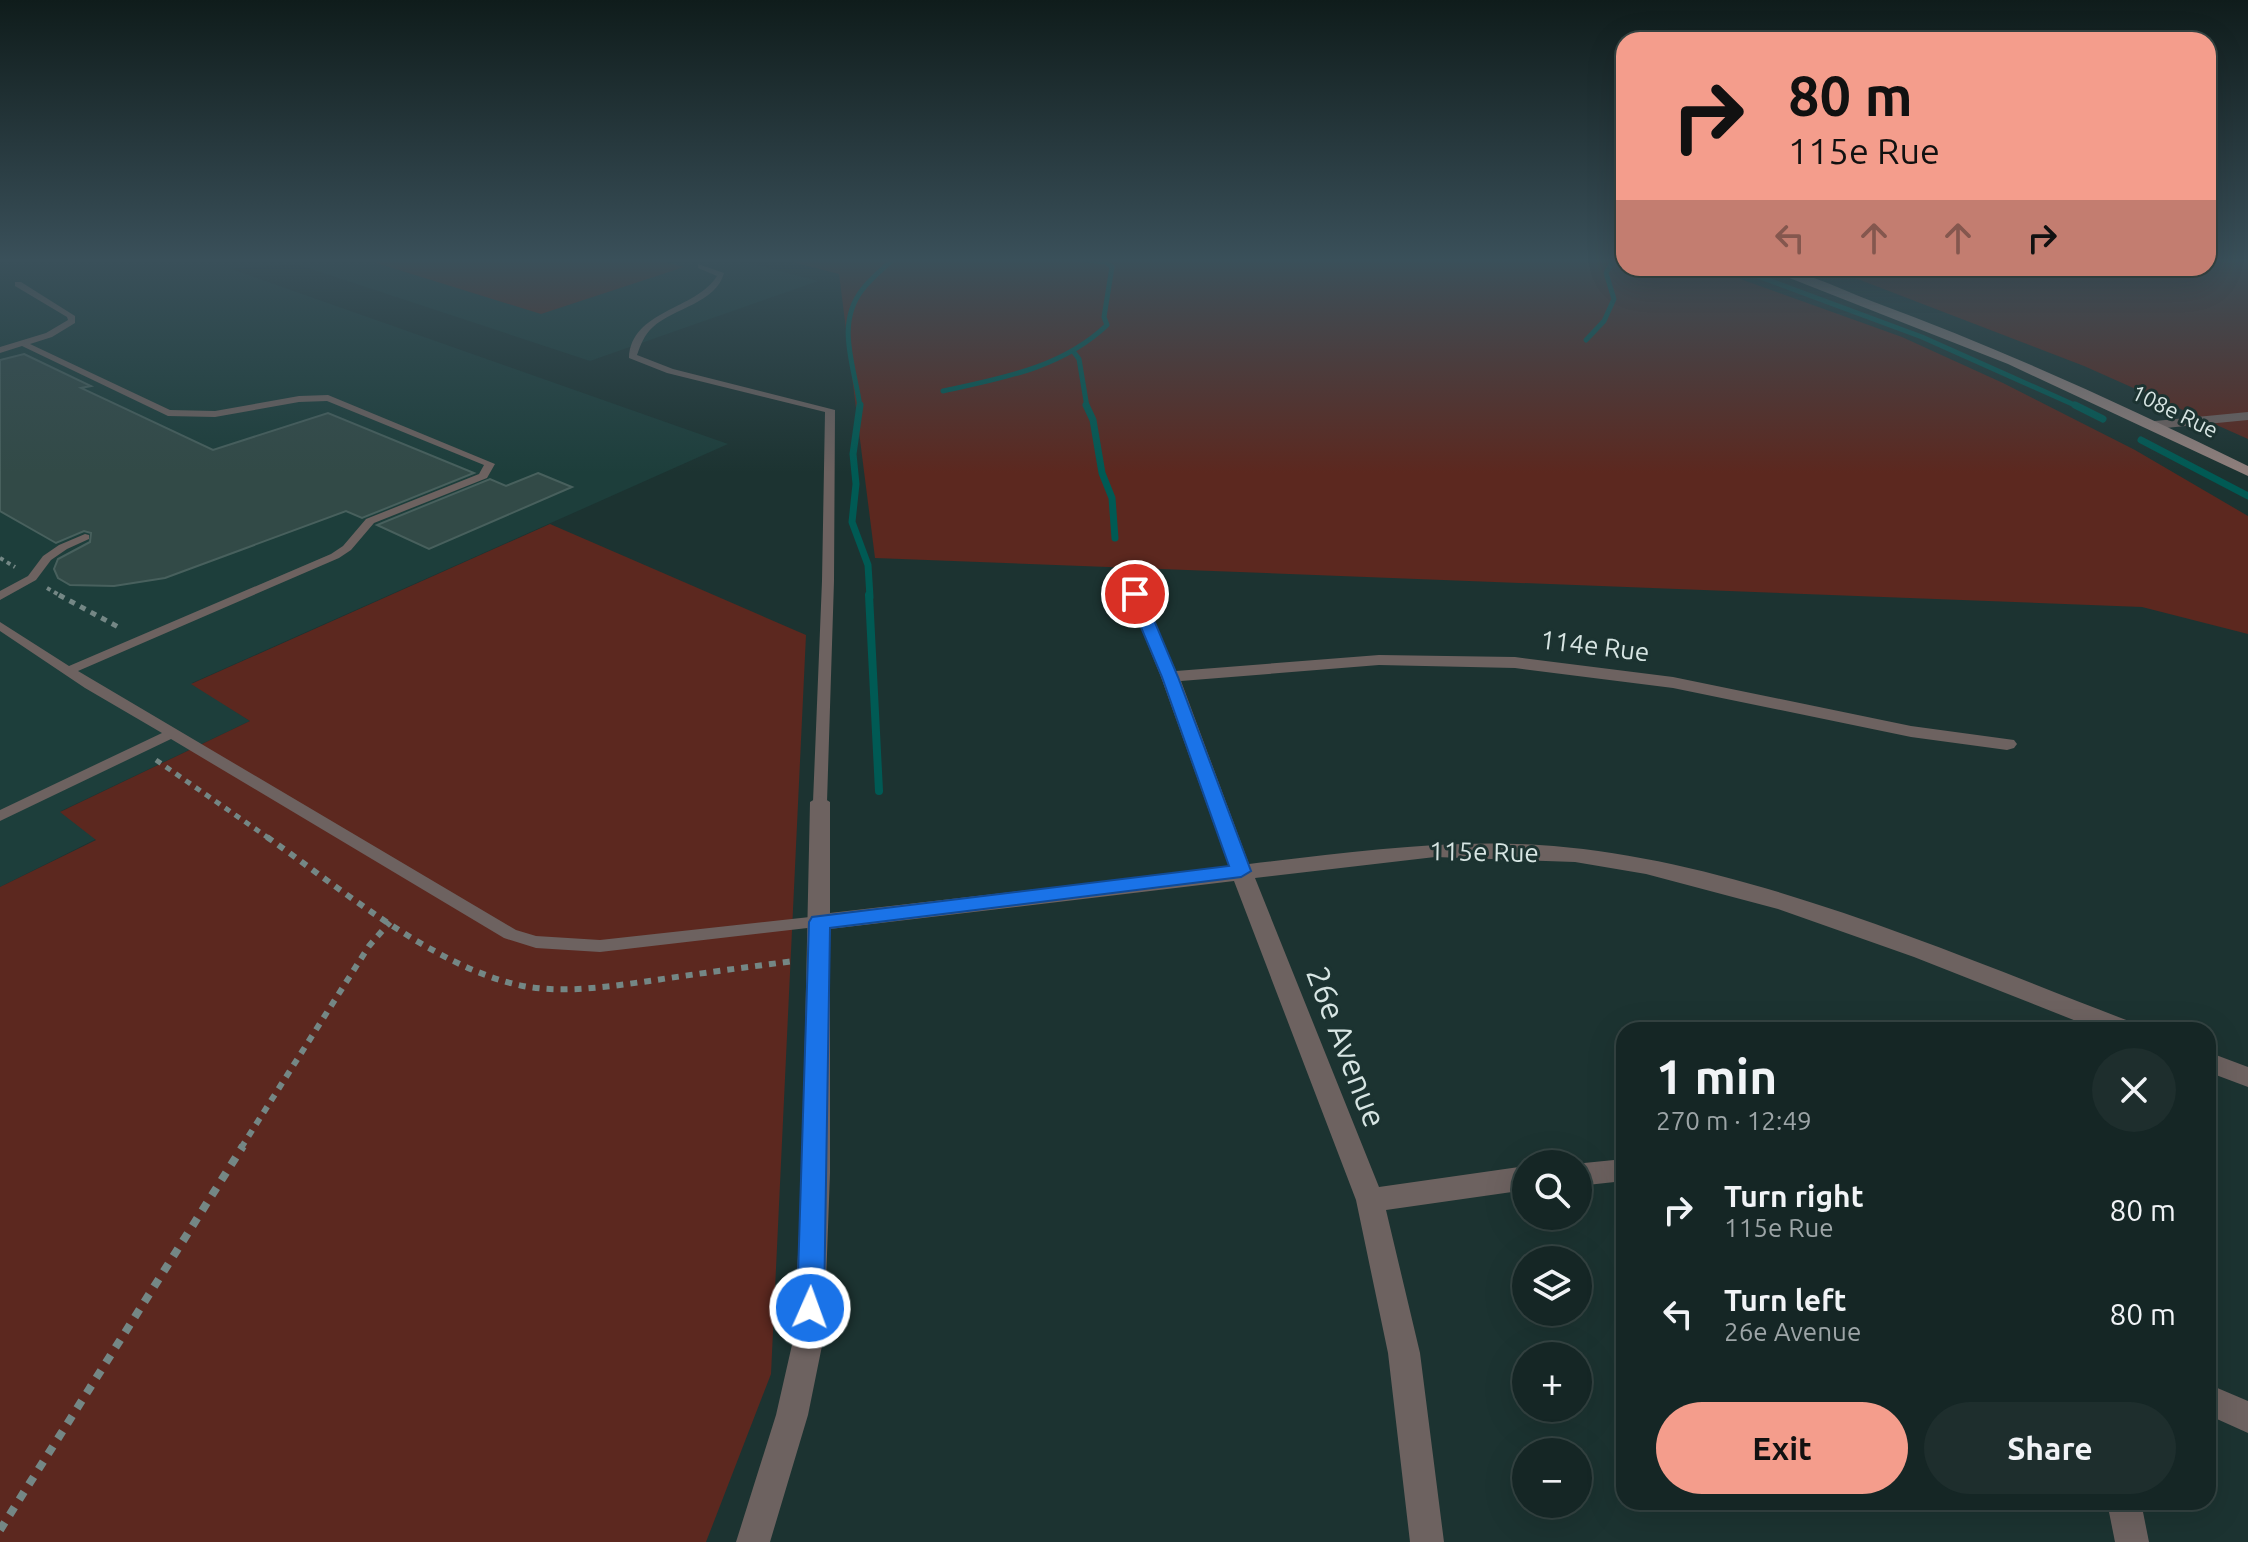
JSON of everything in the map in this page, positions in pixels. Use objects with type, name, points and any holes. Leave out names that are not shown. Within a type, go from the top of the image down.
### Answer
[{"type":"main road","name":"108e Rue","points":[[1936,330],[1993,351],[2155,425],[2248,472]]},
{"type":"street","points":[[2155,425],[2248,416]]},
{"type":"street","name":"26e Avenue","points":[[1135,594],[1170,677],[1241,871],[1370,1200],[1404,1353],[1427,1542]]},
{"type":"street","name":"114e Rue","points":[[1170,677],[1366,660],[1450,659],[1522,663],[1708,688],[1890,730],[1945,739],[2007,744]]},
{"type":"street","points":[[753,1542],[792,1415],[809,1336],[816,1173],[820,802]]},
{"type":"street","name":"115e Rue","points":[[819,922],[1435,850],[1516,850],[1576,855],[1651,869],[1759,896],[1879,936],[2104,1022]]},
{"type":"street","points":[[2216,1065],[2248,1077]]},
{"type":"street","points":[[1592,1173],[1616,1171]]},
{"type":"street","points":[[1370,1200],[1512,1180]]},
{"type":"street","points":[[2216,1403],[2248,1417]]},
{"type":"street","points":[[2126,1510],[2132,1542]]},
{"type":"lane","points":[[0,350],[57,330]]},
{"type":"lane","points":[[646,330],[634,344],[632,356],[670,371],[830,410],[820,802]]},
{"type":"lane","points":[[24,344],[168,413],[215,414],[299,399],[328,398],[490,464],[483,476],[370,521],[347,548],[335,556],[68,671]]},
{"type":"lane","points":[[0,596],[32,578],[47,558],[85,537]]},
{"type":"lane","points":[[1,629],[171,734],[510,934],[536,942],[600,946],[819,922]]},
{"type":"lane","points":[[0,816],[171,734]]},
{"type":"path","points":[[48,589],[141,639]]},
{"type":"path","points":[[0,1530],[369,946],[390,922]]},
{"type":"shaded area","points":[[0,330],[404,330],[728,444],[192,683],[250,721],[61,811],[96,839],[0,887]]},
{"type":"shaded area","points":[[496,330],[678,330],[590,361]]},
{"type":"shaded area","points":[[846,330],[1882,330],[2003,383],[2135,450],[2248,516],[2248,634],[2142,607],[875,558]]},
{"type":"shaded area","points":[[1990,330],[2248,330],[2248,439],[2084,366]]},
{"type":"shaded area","points":[[550,524],[806,635],[771,1374],[706,1542],[0,1542],[0,887],[96,840],[60,812],[250,721],[191,684]]},
{"type":"building","points":[[24,354],[91,386],[81,388],[213,450],[328,413],[474,473],[362,518],[346,511],[165,578],[114,586],[70,585],[58,578],[54,569],[58,559],[90,542],[91,533],[84,531],[56,543],[0,511],[0,360]]},
{"type":"building","points":[[538,473],[572,487],[429,549],[377,525],[490,479],[506,486]]},
{"type":"waterway","points":[[848,330],[860,406]]},
{"type":"waterway","points":[[943,391],[1009,376],[1051,361],[1071,352],[1101,330]]},
{"type":"waterway","points":[[1586,340],[1596,330]]},
{"type":"waterway","points":[[1903,330],[2079,407]]},
{"type":"waterway","points":[[1073,351],[1079,359],[1087,407]]},
{"type":"waterway","points":[[1086,405],[1093,420],[1102,473],[1112,498],[1115,538]]},
{"type":"waterway","points":[[2075,405],[2079,407]]},
{"type":"waterway","points":[[860,406],[853,454],[856,484],[852,522],[868,565],[870,597]]},
{"type":"waterway","points":[[2079,407],[2103,419]]},
{"type":"waterway","points":[[2141,440],[2248,496]]},
{"type":"waterway","points":[[869,595],[879,791]]},
{"type":"route","points":[[810,1308],[816,1173],[819,922],[1241,871],[1170,677],[1135,594]]}]
